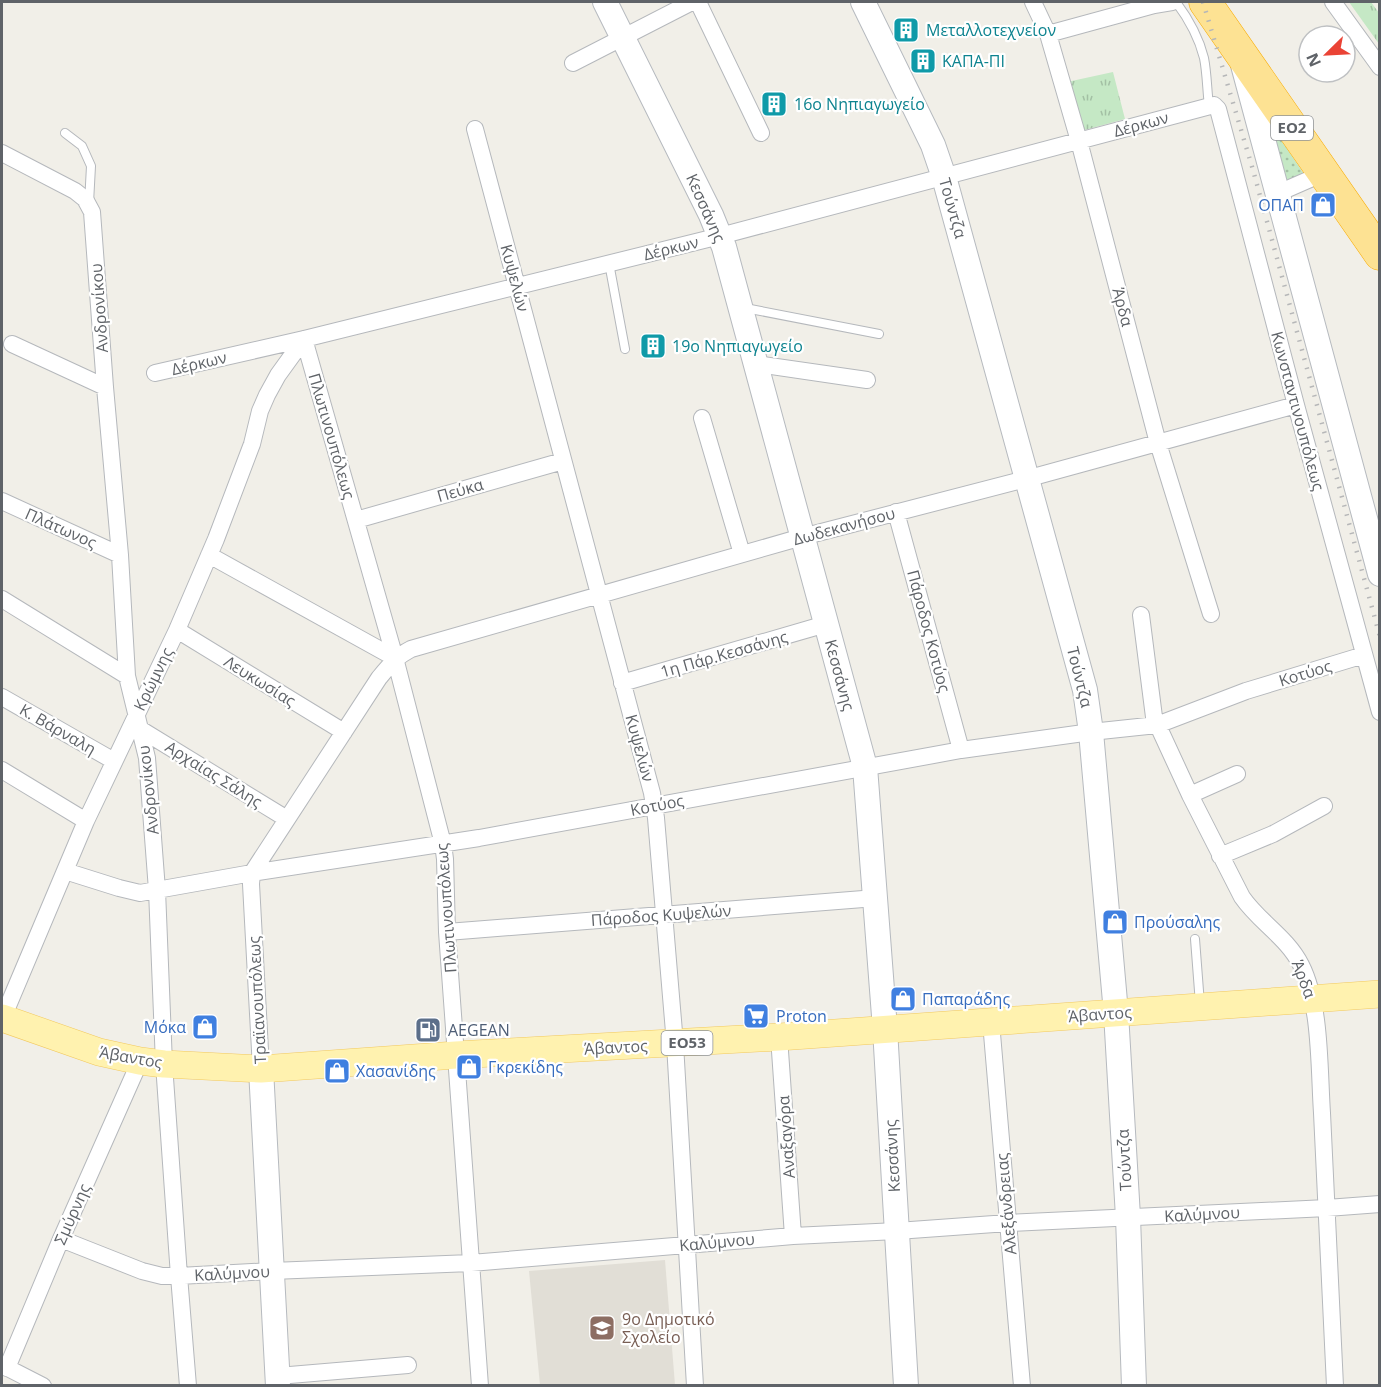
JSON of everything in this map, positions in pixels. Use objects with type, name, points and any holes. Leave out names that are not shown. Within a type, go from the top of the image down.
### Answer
[{"type":"highway","name":"ΕΟ2","points":[[1205,2],[1380,254]]},
{"type":"main road","name":"Άβαντος","points":[[2,1019],[99,1052],[152,1062],[261,1069],[456,1055],[675,1044],[1380,994]]},
{"type":"street","name":"Κεσσάνης","points":[[605,2],[679,148],[720,236],[757,364],[865,766],[885,1029],[906,1386]]},
{"type":"street","points":[[573,63],[692,2]]},
{"type":"street","points":[[698,2],[761,133]]},
{"type":"street","name":"Τούντζα","points":[[863,2],[933,145],[944,177],[1085,690],[1091,732],[1116,1013],[1128,1217],[1134,1386]]},
{"type":"street","name":"Άρδα","points":[[1033,2],[1048,33],[1158,443],[1211,614]]},
{"type":"street","points":[[1048,33],[1154,5],[1174,2]]},
{"type":"street","points":[[1333,2],[1380,66]]},
{"type":"street","points":[[1239,51],[1380,574]]},
{"type":"street","name":"Δέρκων","points":[[154,373],[304,339],[609,264],[1214,107]]},
{"type":"street","name":"Κωνσταντινουπόλεως","points":[[1214,107],[1380,712]]},
{"type":"street","name":"Κυψελών","points":[[475,129],[654,806],[675,1044],[695,1386]]},
{"type":"street","points":[[2,153],[75,191],[87,203]]},
{"type":"street","points":[[1276,194],[1324,173]]},
{"type":"street","name":"Ανδρονίκου","points":[[87,203],[92,212],[120,555],[127,676],[147,758],[157,890],[152,1062],[179,1276],[188,1386]]},
{"type":"street","name":"Πλωτινουπόλεως","points":[[304,339],[395,658],[443,844],[447,932],[480,1386]]},
{"type":"street","name":"Κρώμνης","points":[[2,1019],[86,821],[114,761],[138,722],[209,555],[248,455],[260,411],[267,395],[278,375],[304,339]]},
{"type":"street","points":[[12,344],[105,387]]},
{"type":"street","points":[[757,364],[867,380]]},
{"type":"street","name":"Δωδεκανήσου","points":[[395,658],[411,649],[802,537],[1296,405]]},
{"type":"street","points":[[702,418],[742,554]]},
{"type":"street","name":"Πεύκα","points":[[356,520],[563,460]]},
{"type":"street","name":"Πλάτωνος","points":[[2,501],[120,555]]},
{"type":"street","name":"Πάροδος Κοτύος","points":[[896,512],[961,750]]},
{"type":"street","points":[[209,555],[395,658],[379,678],[252,873]]},
{"type":"street","points":[[2,599],[127,676]]},
{"type":"street","name":"Άρδα","points":[[1141,615],[1154,717],[1157,725],[1242,897],[1297,957],[1314,1000],[1335,1386]]},
{"type":"street","name":"1η Πάρ.Κεσσάνης","points":[[622,683],[826,624]]},
{"type":"street","name":"Λευκωσίας","points":[[177,630],[344,732]]},
{"type":"street","name":"Κοτύος","points":[[65,871],[119,888],[140,892],[443,844],[961,750],[1157,725],[1246,691],[1364,655]]},
{"type":"street","name":"Κ. Βάρναλη","points":[[2,697],[114,761]]},
{"type":"street","name":"Αρχαίας Σάλης","points":[[138,722],[287,819]]},
{"type":"street","points":[[2,770],[86,821]]},
{"type":"street","points":[[1190,795],[1237,774]]},
{"type":"street","points":[[1220,856],[1273,834],[1324,806]]},
{"type":"street","name":"Τραϊανουπόλεως","points":[[252,873],[250,884],[278,1381]]},
{"type":"street","name":"Πάροδος Κυψελών","points":[[447,932],[876,898]]},
{"type":"street","name":"Αλεξάνδρειας","points":[[991,1022],[1022,1386]]},
{"type":"street","name":"Αναξαγόρα","points":[[779,1037],[794,1236]]},
{"type":"street","name":"Σμύρνης","points":[[4,1366],[61,1239],[152,1062]]},
{"type":"street","name":"Καλύμνου","points":[[61,1239],[142,1271],[162,1276],[179,1276],[471,1263],[794,1236],[1380,1204]]},
{"type":"street","points":[[278,1381],[408,1365]]},
{"type":"street","points":[[4,1366],[43,1386]]},
{"type":"lane","points":[[1174,2],[1191,26],[1202,51],[1214,107]]},
{"type":"lane","points":[[65,133],[82,146],[91,166],[87,203]]},
{"type":"lane","points":[[609,264],[626,349]]},
{"type":"lane","points":[[741,308],[879,333]]},
{"type":"lane","points":[[1195,939],[1200,1008]]},
{"type":"shaded area","name":"9ο Δημοτικό Σχολείο","points":[[665,1260],[675,1385],[540,1385],[529,1271]]},
{"type":"green space","points":[[1349,2],[1371,2],[1379,13],[1379,44]]},
{"type":"green space","points":[[1113,72],[1125,119],[1081,131],[1067,82]]},
{"type":"green space","points":[[1267,119],[1304,174],[1283,183]]},
{"type":"railway","points":[[1203,2],[1253,170],[1380,637]]},
{"type":"place","name":"Μεταλλοτεχνείον","points":[[906,30]]},
{"type":"place","name":"ΚΑΠΑ-ΠΙ","points":[[923,61]]},
{"type":"place","name":"16ο Νηπιαγωγείο","points":[[774,104]]},
{"type":"place","name":"ΟΠΑΠ","points":[[1323,205]]},
{"type":"place","name":"19ο Νηπιαγωγείο","points":[[653,346]]},
{"type":"place","name":"Προύσαλης","points":[[1115,922]]},
{"type":"place","name":"Παπαράδης","points":[[903,999]]},
{"type":"place","name":"Proton","points":[[756,1016]]},
{"type":"place","name":"Μόκα","points":[[205,1027]]},
{"type":"place","name":"AEGEAN","points":[[428,1030]]},
{"type":"place","name":"Γκρεκίδης","points":[[469,1067]]},
{"type":"place","name":"Χασανίδης","points":[[337,1071]]},
{"type":"place","name":"9ο Δημοτικό Σχολείο","points":[[602,1328]]}]
